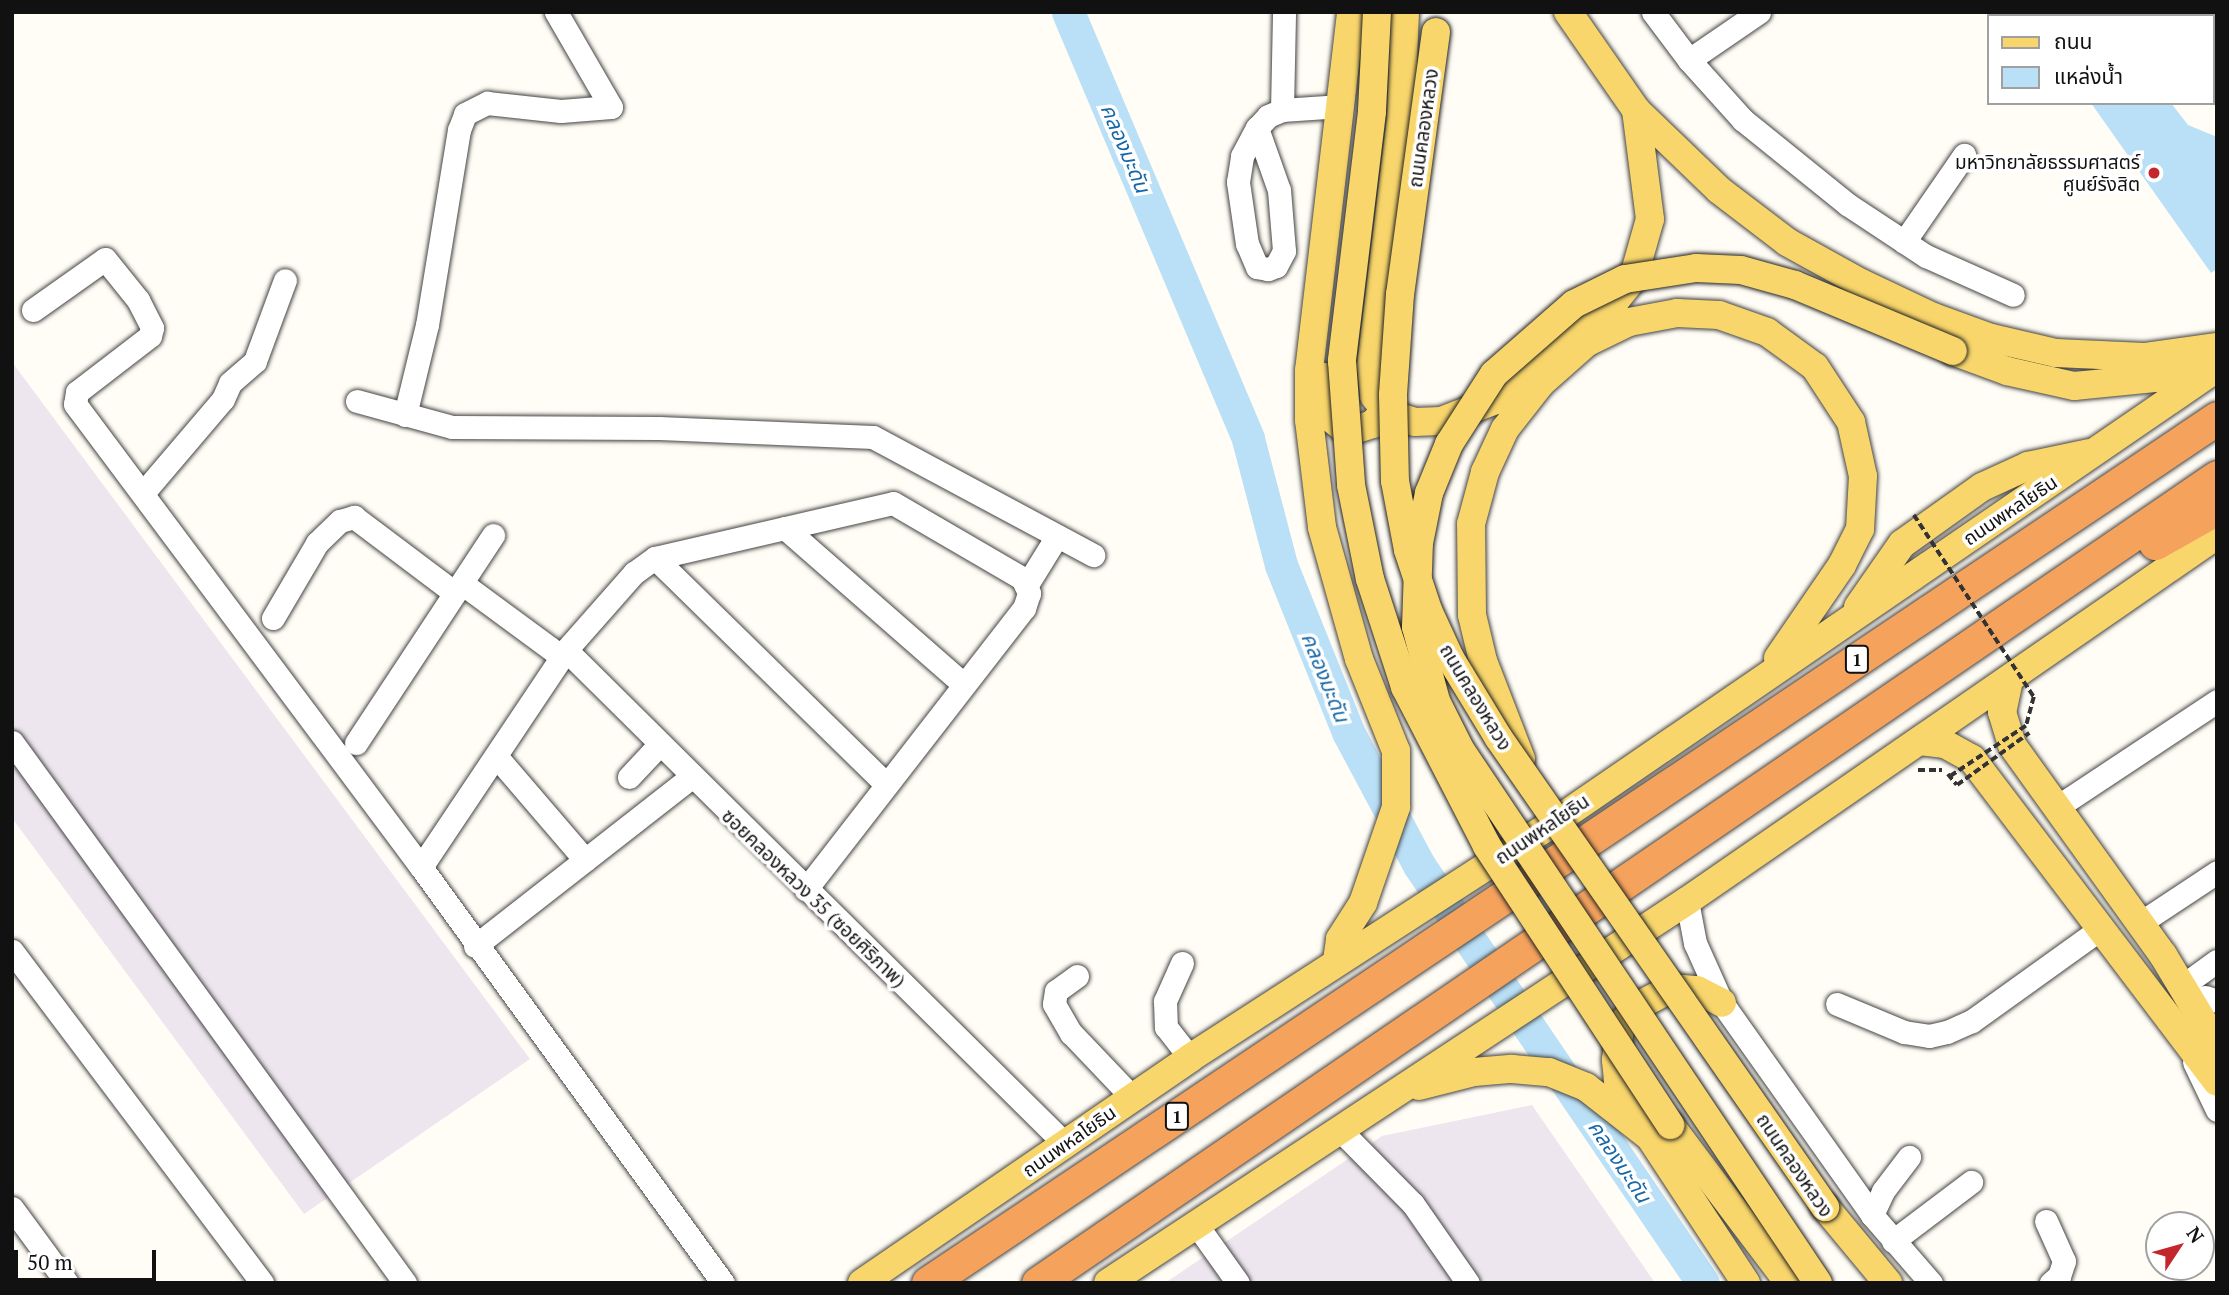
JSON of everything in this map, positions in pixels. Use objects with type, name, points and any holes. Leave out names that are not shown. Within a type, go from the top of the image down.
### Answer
[{"type":"highway","name":"ถนนพหลโยธิน","points":[[928,1283],[2217,418]]},
{"type":"highway","points":[[1038,1283],[2217,477]]},
{"type":"highway","points":[[2096,561],[2129,557],[2217,508]]},
{"type":"main road","points":[[1337,961],[1340,939],[1363,903],[1396,807],[1396,751],[1359,659],[1329,552],[1314,473],[1310,420],[1309,371],[1351,12]]},
{"type":"main road","points":[[1377,12],[1372,112],[1342,361],[1351,485],[1370,579],[1405,687],[1487,846],[1660,1131],[1746,1283]]},
{"type":"main road","points":[[1405,12],[1401,117],[1371,366],[1374,396],[1385,410],[1415,422],[1470,414],[1496,400],[1627,286],[1646,248],[1650,219],[1636,110]]},
{"type":"main road","points":[[1568,12],[1636,110],[1719,190],[1787,242],[1933,317],[1991,338],[2056,353],[2144,357],[2217,347]]},
{"type":"main road","name":"ถนนคลองหลวง","points":[[1435,22],[1399,294],[1393,395],[1395,481],[1408,550],[1427,610],[1471,696],[1825,1207],[1867,1283]]},
{"type":"main road","points":[[1818,1283],[1460,749],[1436,701],[1416,627],[1419,543],[1429,494],[1449,444],[1494,374],[1574,304],[1625,279],[1696,268],[1741,270],[1795,285],[1952,351],[2007,371],[2074,386],[2155,378],[2217,347]]},
{"type":"main road","points":[[1320,281],[1331,418],[1348,432],[1356,432],[1373,424],[1385,410]]},
{"type":"main road","points":[[1529,780],[1483,661],[1472,615],[1471,524],[1485,472],[1505,429],[1541,383],[1586,343],[1641,319],[1708,315],[1767,332],[1799,353],[1829,384],[1850,422],[1863,475],[1860,529],[1842,565],[1768,672]]},
{"type":"main road","name":"ถนนพหลโยธิน","points":[[862,1283],[1189,1058],[1478,871],[1853,615],[1902,544],[1982,487],[2028,466],[2097,452],[2217,368]]},
{"type":"main road","points":[[1108,1283],[1687,901],[2217,535]]},
{"type":"main road","points":[[2009,680],[2002,712],[2012,745],[2163,955],[2217,1045]]},
{"type":"main road","points":[[1920,741],[1945,744],[1972,759],[2188,1050],[2217,1082]]},
{"type":"main road","points":[[2038,848],[2064,816]]},
{"type":"main road","points":[[2163,955],[2207,997]]},
{"type":"main road","points":[[1723,1003],[1697,990],[1672,988],[1636,1007],[1620,1026],[1618,1080],[1789,1283]]},
{"type":"main road","points":[[1395,1092],[1474,1072],[1549,1072],[1586,1087],[1660,1131],[1769,1283]]},
{"type":"main road","points":[[1825,1207],[1888,1283]]},
{"type":"street","points":[[405,415],[427,325],[459,130],[465,114],[487,103],[561,111],[611,107],[556,12]]},
{"type":"street","points":[[1282,110],[1284,12]]},
{"type":"street","points":[[1689,61],[1759,12]]},
{"type":"street","points":[[1656,13],[1689,61],[1743,120],[1847,204],[1904,242],[2013,295]]},
{"type":"street","points":[[1257,128],[1279,190],[1284,251],[1276,266],[1268,269],[1257,267],[1249,251],[1238,182],[1242,156],[1257,128],[1282,110],[1341,106]]},
{"type":"street","points":[[1904,242],[1964,155]]},
{"type":"street","points":[[33,310],[105,259],[138,300],[152,328],[150,336],[74,398],[421,867],[475,946],[723,1283]]},
{"type":"street","points":[[144,494],[223,399],[230,383],[255,361],[285,281]]},
{"type":"street","points":[[357,401],[452,426],[659,428],[873,437],[1093,555]]},
{"type":"street","points":[[421,867],[564,654],[634,573],[655,558],[893,503],[1028,583]]},
{"type":"street","name":"ซอยคลองหลวง 35 (ซอยศิริภาพ)","points":[[273,618],[322,536],[340,521],[354,517],[564,654],[1065,1144]]},
{"type":"street","points":[[785,528],[963,684]]},
{"type":"street","points":[[356,743],[493,535]]},
{"type":"street","points":[[806,888],[885,783],[1024,608],[1028,583],[1057,537]]},
{"type":"street","points":[[655,558],[885,783]]},
{"type":"street","points":[[2064,816],[2217,701]]},
{"type":"street","points":[[12,742],[405,1283]]},
{"type":"street","points":[[629,777],[658,746]]},
{"type":"street","points":[[496,756],[585,860]]},
{"type":"street","points":[[475,946],[690,778]]},
{"type":"street","points":[[2140,923],[2217,872]]},
{"type":"street","points":[[1687,901],[1695,943],[1723,1003],[1872,1215],[1931,1283]]},
{"type":"street","points":[[1838,1004],[1904,1032],[1929,1036],[1947,1032],[1972,1021],[2100,929]]},
{"type":"street","points":[[12,951],[262,1283]]},
{"type":"street","points":[[2207,997],[2217,961]]},
{"type":"street","points":[[1182,963],[1165,1001],[1166,1027],[1189,1058]]},
{"type":"street","points":[[1077,976],[1056,991],[1054,1004],[1071,1033],[1132,1097]]},
{"type":"street","points":[[2188,1050],[2217,1110]]},
{"type":"street","points":[[1339,1129],[1413,1205],[1468,1283]]},
{"type":"street","points":[[1872,1215],[1883,1191],[1909,1157]]},
{"type":"street","points":[[1893,1241],[1971,1182]]},
{"type":"street","points":[[12,1208],[68,1283]]},
{"type":"street","points":[[2046,1222],[2064,1261],[2059,1276],[2051,1283]]},
{"type":"street","points":[[1196,1224],[1238,1283]]},
{"type":"path","points":[[1914,515],[2034,697],[2026,726],[1951,776],[1957,785],[2029,733]]},
{"type":"shaded area","points":[[12,362],[530,1059],[304,1214],[12,818]]},
{"type":"shaded area","points":[[1532,1105],[1655,1283],[1165,1283],[1382,1136]]},
{"type":"water","points":[[2092,105],[2173,105],[2188,125],[2217,137],[2217,269],[2211,273]]},
{"type":"waterway","name":"คลองมะดัน","points":[[1068,12],[1248,439],[1281,565],[1348,732],[1419,865],[1703,1283]]},
{"type":"place","name":"มหาวิทยาลัยธรรมศาสตร์ ศูนย์รังสิต","points":[[2154,173]]}]
